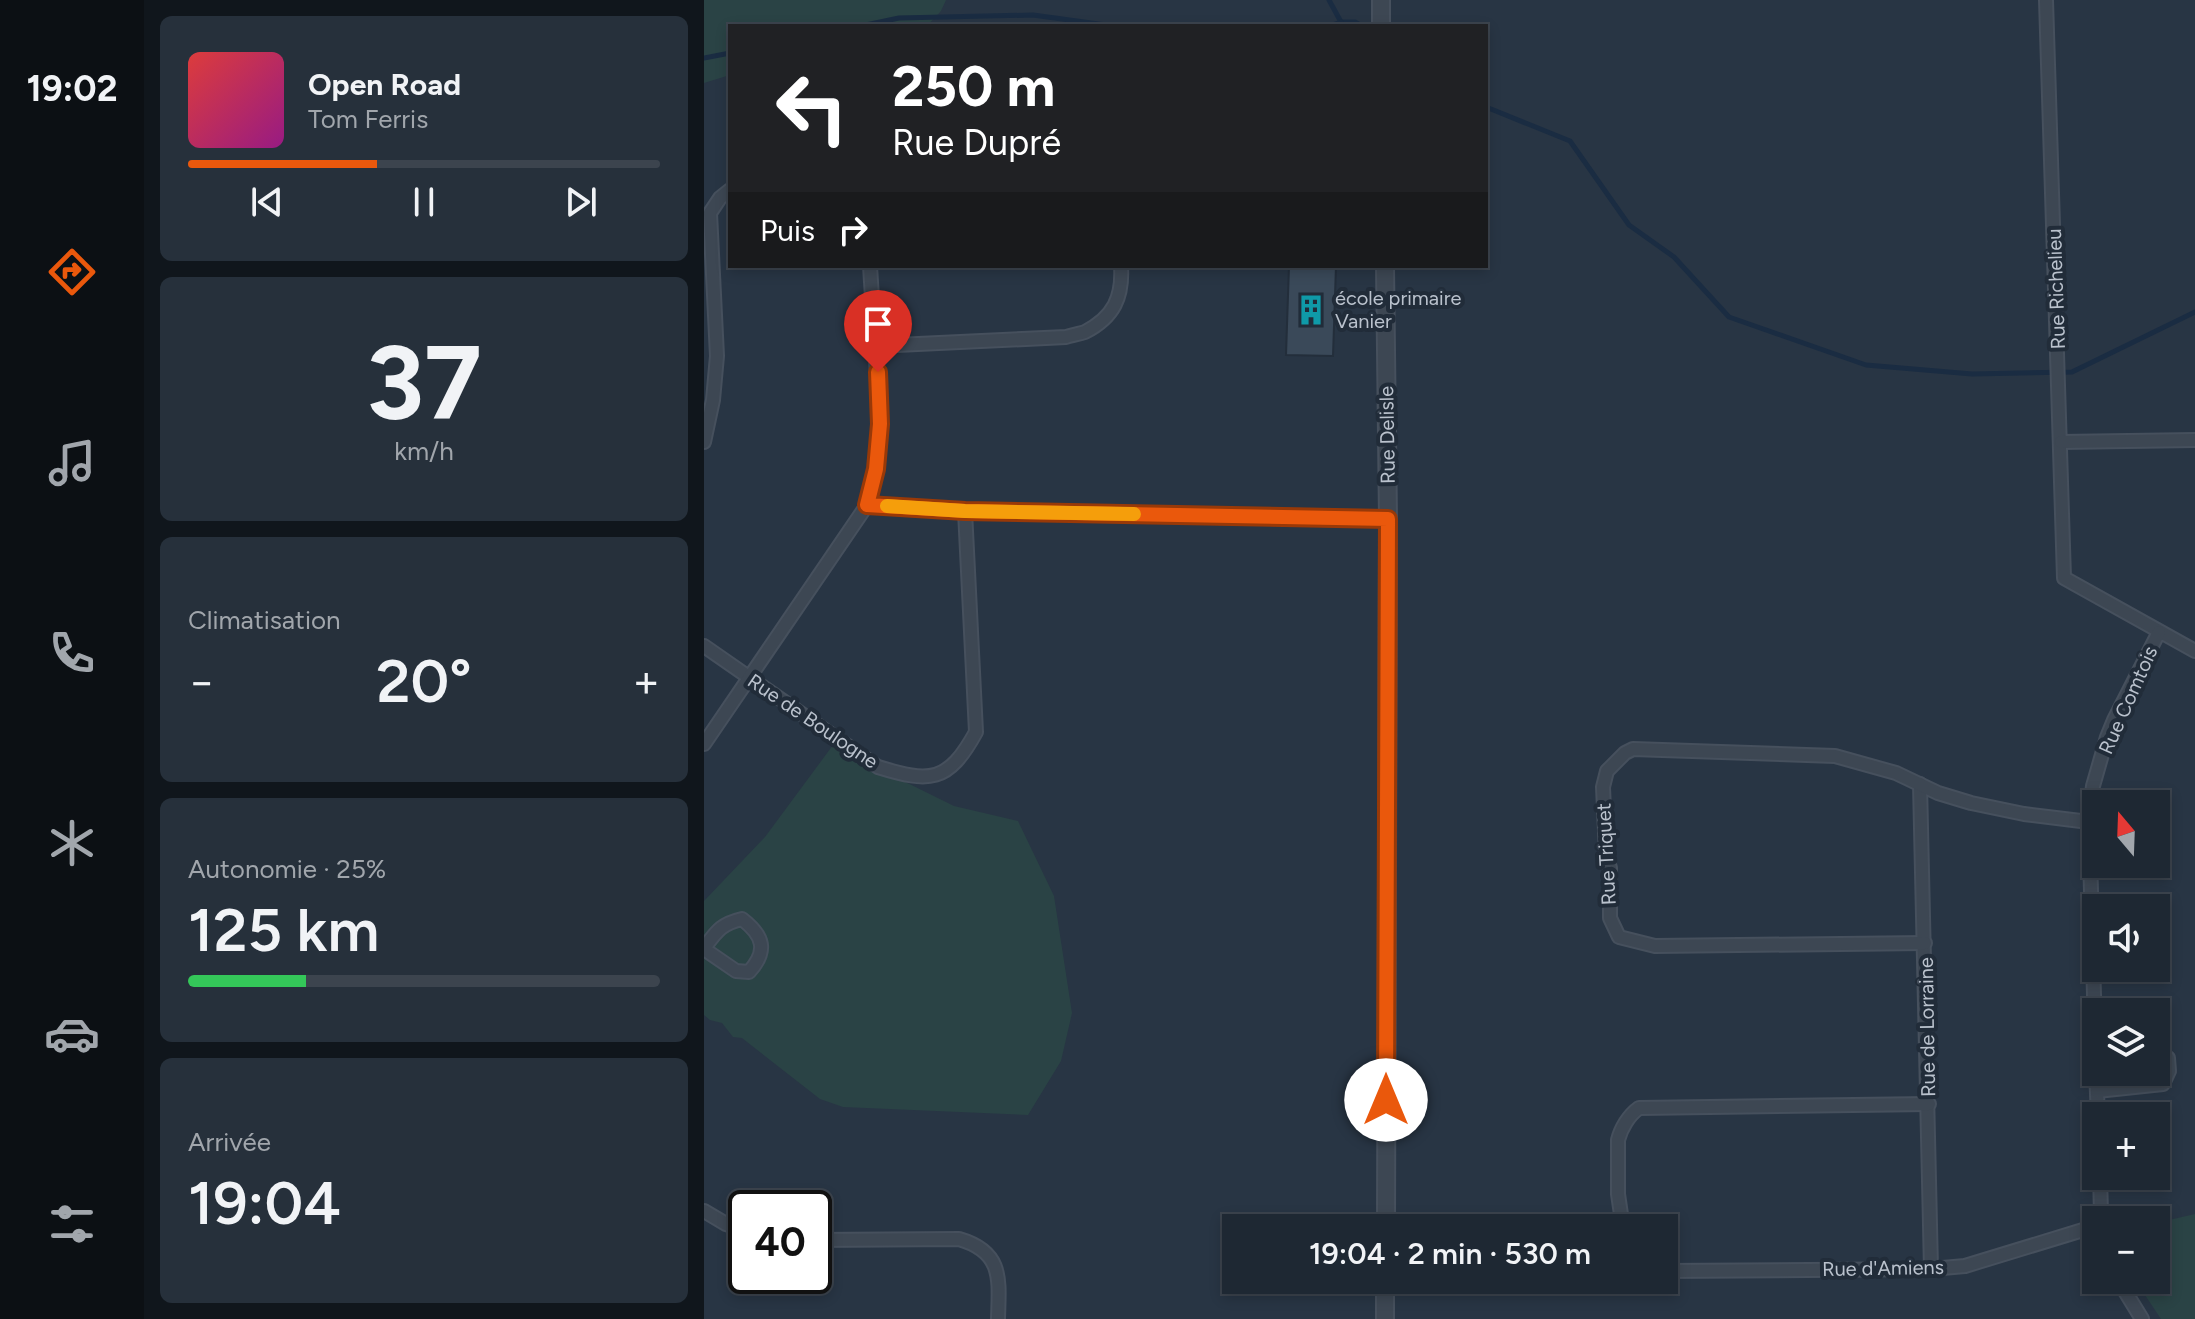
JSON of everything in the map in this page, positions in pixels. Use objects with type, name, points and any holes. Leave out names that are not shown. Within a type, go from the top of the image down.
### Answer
[{"type":"street","points":[[1381,0],[1381,24]]},
{"type":"street","name":"Rue Richelieu","points":[[2046,0],[2064,578],[2159,632]]},
{"type":"street","points":[[704,442],[713,400],[717,356],[710,213],[728,192]]},
{"type":"street","points":[[704,744],[867,505],[876,469],[880,424],[870,268]]},
{"type":"street","points":[[876,346],[1082,334],[1108,317],[1113,310],[1122,287],[1121,268]]},
{"type":"street","name":"Rue Delisle","points":[[1385,268],[1388,519],[1386,1214]]},
{"type":"street","points":[[2061,442],[2195,440]]},
{"type":"street","points":[[867,505],[965,511],[1388,519]]},
{"type":"street","name":"Rue de Boulogne","points":[[704,646],[878,767],[903,776],[926,777],[945,770],[963,756],[976,732],[965,511]]},
{"type":"street","points":[[2159,632],[2195,651]]},
{"type":"street","name":"Rue Comtois","points":[[2093,790],[2110,728],[2159,632]]},
{"type":"street","name":"Rue Triquet","points":[[1925,943],[1655,946],[1619,937],[1610,918],[1610,868],[1606,853],[1603,787],[1607,771],[1633,749],[1835,756],[1896,773],[1938,793],[1971,803],[2082,821]]},
{"type":"street","name":"Rue de Lorraine","points":[[1920,784],[1931,1269]]},
{"type":"street","name":"Rue Comtois","points":[[2091,878],[2094,998]]},
{"type":"street","points":[[742,919],[757,932],[761,945],[760,960],[749,972],[736,971],[704,948],[717,931],[729,922],[742,919]]},
{"type":"street","points":[[2097,1086],[2097,1102]]},
{"type":"street","points":[[2097,1091],[2144,1086]]},
{"type":"street","points":[[1621,1214],[1618,1140],[1620,1131],[1639,1108],[1929,1104]]},
{"type":"street","points":[[704,1211],[728,1225]]},
{"type":"street","name":"Rue d'Amiens","points":[[1678,1271],[1931,1269],[1965,1266],[2082,1230]]},
{"type":"street","points":[[832,1240],[959,1239],[970,1242],[990,1257],[999,1276],[998,1319]]},
{"type":"street","points":[[1385,1294],[1385,1319]]},
{"type":"street","points":[[2127,1294],[2142,1319]]},
{"type":"green space","points":[[704,0],[946,0],[929,24],[728,24],[728,76],[704,83]]},
{"type":"green space","points":[[836,741],[877,768],[954,806],[1018,821],[1054,896],[1072,1013],[1061,1061],[1028,1115],[843,1107],[820,1099],[742,1038],[733,1037],[722,1023],[704,1015],[704,901],[765,837]]},
{"type":"green space","points":[[2195,1214],[2195,1319],[2161,1319],[2144,1294],[2170,1294],[2170,1220]]},
{"type":"building","name":"école primaire Vanier","points":[[1289,268],[1336,268],[1333,356],[1286,355]]},
{"type":"waterway","points":[[1329,0],[1341,22],[1358,24]]},
{"type":"waterway","points":[[870,24],[899,18],[1033,15],[1098,24]]},
{"type":"waterway","points":[[1335,24],[1341,22]]},
{"type":"waterway","points":[[704,58],[728,53]]},
{"type":"waterway","points":[[1488,108],[1570,141],[1629,225],[1674,257],[1729,317],[1866,365],[1972,374],[2072,372],[2195,312]]},
{"type":"slow traffic","points":[[887,506],[965,511],[1134,514]]},
{"type":"place","name":"école primaire Vanier","points":[[1311,310]]},
{"type":"route","points":[[878,372],[880,424],[876,469],[867,505],[965,511],[1388,519],[1386,1100]]}]
